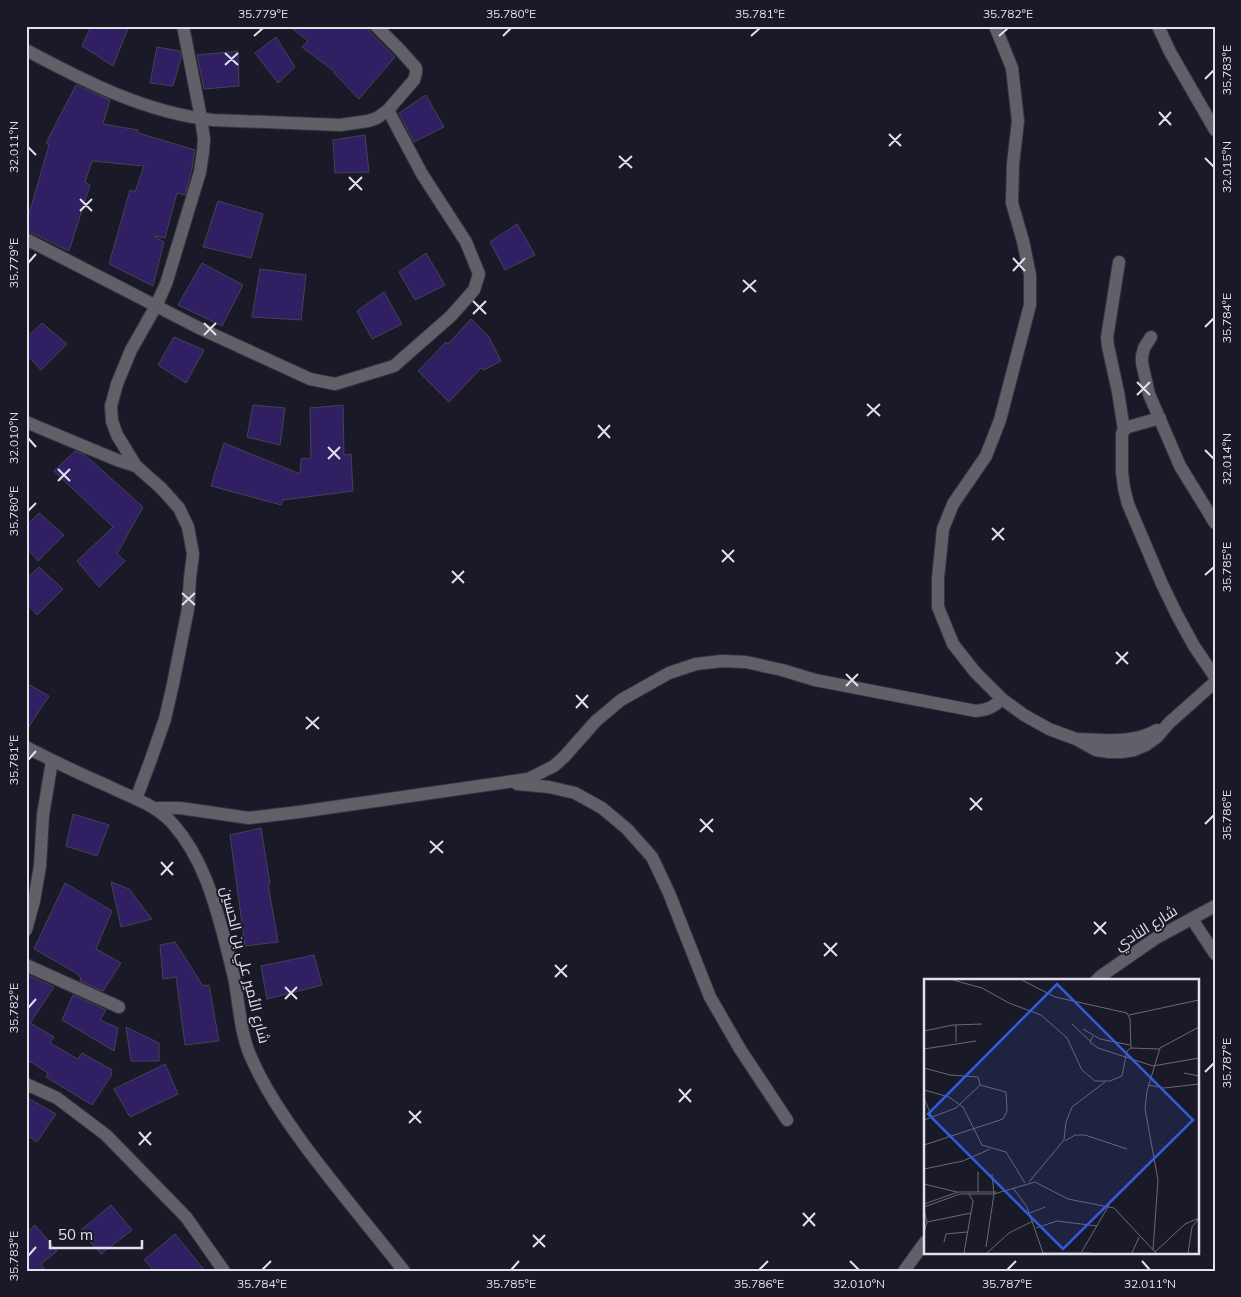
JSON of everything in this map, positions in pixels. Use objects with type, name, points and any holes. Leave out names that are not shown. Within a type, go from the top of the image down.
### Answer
[{"type":"street","points":[[136,799],[164,719],[173,684],[188,609],[193,554],[188,527],[179,508],[162,488],[136,466],[117,435],[112,421],[111,406],[117,384],[131,350],[166,284],[200,172],[204,139],[183,26]]},
{"type":"street","points":[[26,50],[67,71],[160,109],[201,118],[340,124],[368,121],[377,118],[388,110],[414,80],[416,68],[376,26]]},
{"type":"street","points":[[995,26],[1012,68],[1018,121],[1013,164],[1012,203],[1030,275],[1030,305],[1000,420],[990,447],[954,504],[943,529],[938,578],[938,607],[953,644],[975,672],[1002,699],[1024,715],[1049,729],[1076,739],[1109,741],[1131,739],[1153,733],[1169,723],[1215,682]]},
{"type":"street","points":[[1158,26],[1170,52],[1215,130]]},
{"type":"street","points":[[26,239],[199,328],[310,379],[335,384],[394,366],[451,316],[474,290],[479,274],[466,242],[422,174],[388,110]]},
{"type":"street","points":[[1119,262],[1108,346],[1124,430],[1122,434],[1124,488],[1128,504],[1177,615],[1194,646],[1215,676]]},
{"type":"street","points":[[1151,338],[1144,348],[1142,356],[1149,394],[1180,466],[1215,523]]},
{"type":"street","points":[[1124,430],[1133,425],[1160,418]]},
{"type":"street","points":[[26,422],[136,466]]},
{"type":"street","points":[[156,808],[180,808],[249,818],[528,779],[554,766],[596,721],[622,700],[669,673],[696,664],[722,661],[746,662],[815,680],[976,711],[986,710],[1002,699]]},
{"type":"street","name":"شارع الأمير علي بن الحسين","points":[[26,747],[52,761],[156,808],[173,823],[200,865],[209,885],[234,977],[243,1031],[262,1080],[272,1098],[322,1168],[404,1271]]},
{"type":"street","points":[[26,930],[34,901],[40,866],[43,815],[52,761]]},
{"type":"street","points":[[505,783],[549,787],[575,793],[602,808],[627,829],[652,857],[710,997],[740,1049],[788,1120]]},
{"type":"street","name":"شارع النادي","points":[[1098,979],[1156,938],[1215,906]]},
{"type":"street","points":[[1192,919],[1215,954]]},
{"type":"street","points":[[26,965],[119,1007]]},
{"type":"street","points":[[26,1084],[57,1098],[106,1135],[186,1217],[224,1271]]},
{"type":"street","points":[[904,1271],[924,1243]]},
{"type":"building","points":[[91,26],[129,26],[113,66],[82,46]]},
{"type":"building","points":[[289,26],[366,26],[395,57],[359,99],[335,72],[302,47],[308,41]]},
{"type":"building","points":[[276,37],[295,67],[278,83],[255,53]]},
{"type":"building","points":[[157,47],[180,51],[181,58],[173,86],[150,83]]},
{"type":"building","points":[[238,51],[239,86],[204,89],[197,55]]},
{"type":"building","points":[[76,85],[110,100],[103,124],[138,130],[138,133],[195,150],[185,195],[177,193],[165,238],[155,236],[164,242],[153,286],[109,264],[130,190],[135,192],[144,166],[92,161],[85,182],[90,185],[69,251],[26,230],[26,224],[49,145],[46,143]]},
{"type":"building","points":[[426,95],[444,127],[414,142],[399,113]]},
{"type":"building","points":[[365,135],[369,172],[335,173],[333,140]]},
{"type":"building","points":[[218,201],[263,214],[251,258],[203,247]]},
{"type":"building","points":[[517,224],[535,255],[505,270],[490,242]]},
{"type":"building","points":[[426,253],[445,285],[415,300],[399,272]]},
{"type":"building","points":[[202,263],[243,285],[222,326],[178,305]]},
{"type":"building","points":[[260,269],[306,275],[301,320],[252,317]]},
{"type":"building","points":[[384,292],[402,324],[372,339],[357,311]]},
{"type":"building","points":[[471,319],[489,337],[501,361],[484,370],[481,368],[449,402],[418,371],[446,342],[448,344]]},
{"type":"building","points":[[42,323],[67,344],[41,370],[26,354],[26,338]]},
{"type":"building","points":[[174,337],[204,350],[186,383],[158,365]]},
{"type":"building","points":[[253,405],[285,408],[280,445],[247,437]]},
{"type":"building","points":[[343,405],[344,455],[351,454],[353,491],[283,500],[281,505],[211,486],[224,443],[300,474],[301,459],[311,458],[310,408]]},
{"type":"building","points":[[75,451],[85,455],[143,507],[117,554],[125,561],[99,587],[77,561],[113,527],[54,471]]},
{"type":"building","points":[[39,513],[64,535],[38,561],[26,547],[26,526]]},
{"type":"building","points":[[39,567],[63,589],[37,615],[26,602],[26,579]]},
{"type":"building","points":[[26,683],[49,696],[26,731]]},
{"type":"building","points":[[73,814],[109,825],[97,856],[66,846]]},
{"type":"building","points":[[261,828],[278,942],[245,946],[230,835]]},
{"type":"building","points":[[111,882],[129,889],[152,919],[121,927]]},
{"type":"building","points":[[65,883],[112,911],[96,949],[121,963],[103,991],[80,981],[81,978],[76,973],[34,949]]},
{"type":"building","points":[[175,942],[203,986],[209,985],[219,1041],[185,1045],[176,977],[163,979],[160,945]]},
{"type":"building","points":[[314,955],[322,985],[267,999],[261,966]]},
{"type":"building","points":[[26,974],[54,987],[30,1023],[54,1037],[50,1043],[78,1059],[82,1053],[112,1070],[111,1076],[92,1105],[46,1077],[48,1073],[26,1059]]},
{"type":"building","points":[[73,995],[106,1010],[100,1020],[118,1028],[114,1051],[62,1020]]},
{"type":"building","points":[[126,1027],[159,1043],[159,1061],[131,1061]]},
{"type":"building","points":[[165,1064],[178,1094],[130,1117],[114,1089]]},
{"type":"building","points":[[26,1097],[56,1114],[37,1142],[26,1135]]},
{"type":"building","points":[[111,1205],[132,1230],[101,1254],[80,1231]]},
{"type":"building","points":[[35,1225],[57,1251],[41,1264],[46,1271],[26,1271],[26,1233]]},
{"type":"building","points":[[175,1234],[205,1271],[154,1271],[144,1260]]}]
